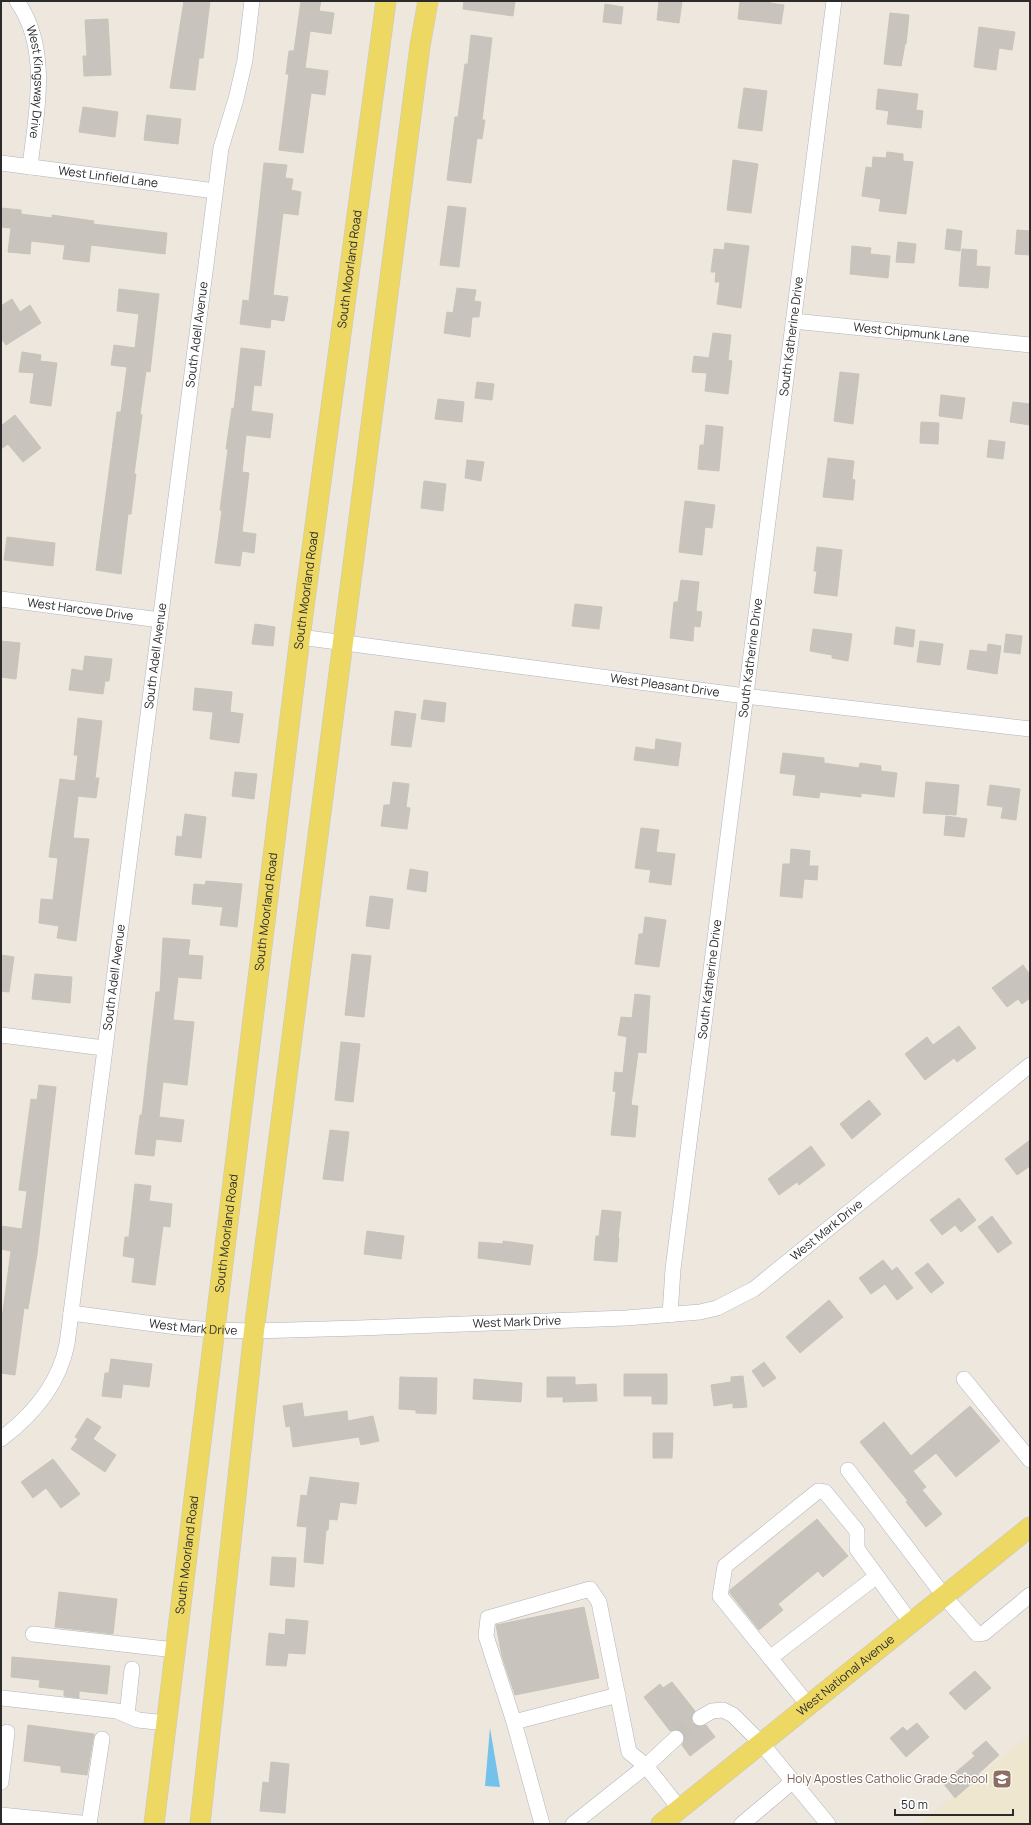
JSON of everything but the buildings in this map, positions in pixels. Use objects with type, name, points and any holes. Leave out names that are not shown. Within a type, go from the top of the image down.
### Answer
[{"type":"main road","name":"South Moorland Road","points":[[154,1824],[300,637],[386,1]]},
{"type":"main road","points":[[200,1824],[254,1331],[420,46],[428,1]]},
{"type":"main road","name":"West National Avenue","points":[[661,1824],[1030,1527]]},
{"type":"street","name":"West Kingsway Drive","points":[[17,1],[32,32],[39,68],[30,167]]},
{"type":"street","name":"South Adell Avenue","points":[[71,1313],[215,191],[221,148],[236,99],[245,60],[252,1]]},
{"type":"street","name":"South Katherine Drive","points":[[670,1315],[673,1269],[834,1]]},
{"type":"street","name":"West Linfield Lane","points":[[1,163],[215,191]]},
{"type":"street","name":"West Chipmunk Lane","points":[[793,321],[1030,345]]},
{"type":"street","name":"West Harcove Drive","points":[[1,599],[160,620]]},
{"type":"street","name":"West Pleasant Drive","points":[[300,637],[745,696],[1030,729]]},
{"type":"street","points":[[1,1035],[104,1048]]},
{"type":"street","name":"West Mark Drive","points":[[71,1313],[177,1327],[254,1331],[375,1328],[670,1315],[700,1312],[717,1308],[754,1289],[1030,1065]]},
{"type":"street","points":[[1,1439],[22,1423],[39,1404],[52,1384],[65,1354],[71,1313]]},
{"type":"street","points":[[964,1379],[1030,1460]]},
{"type":"street","points":[[848,1470],[944,1596],[976,1634],[984,1633],[1030,1594]]},
{"type":"street","points":[[809,1706],[720,1596],[725,1566],[818,1491],[825,1492],[858,1530],[857,1549],[911,1623]]},
{"type":"street","points":[[770,1658],[876,1576]]},
{"type":"street","points":[[542,1824],[514,1722],[486,1636],[488,1618],[590,1589],[599,1602],[629,1752],[646,1766],[680,1809]]},
{"type":"street","points":[[33,1634],[175,1650]]},
{"type":"street","points":[[127,1715],[132,1670]]},
{"type":"street","points":[[514,1722],[618,1695]]},
{"type":"street","points":[[2,1698],[117,1711],[138,1720],[166,1723]]},
{"type":"street","points":[[700,1718],[712,1711],[723,1710],[733,1715],[762,1744],[828,1824]]},
{"type":"street","points":[[1,1782],[7,1732]]},
{"type":"street","points":[[573,1824],[646,1766],[676,1738]]},
{"type":"street","points":[[1,1815],[90,1824],[102,1739]]},
{"type":"street","points":[[742,1824],[792,1782]]},
{"type":"shaded area","name":"Holy Apostles Catholic Grade School","points":[[1030,1735],[1030,1824],[919,1824]]},
{"type":"water","points":[[490,1728],[500,1787],[485,1786]]},
{"type":"tunnel","points":[[676,1738],[700,1718]]},
{"type":"place","name":"Holy Apostles Catholic Grade School","points":[[1002,1779]]}]
